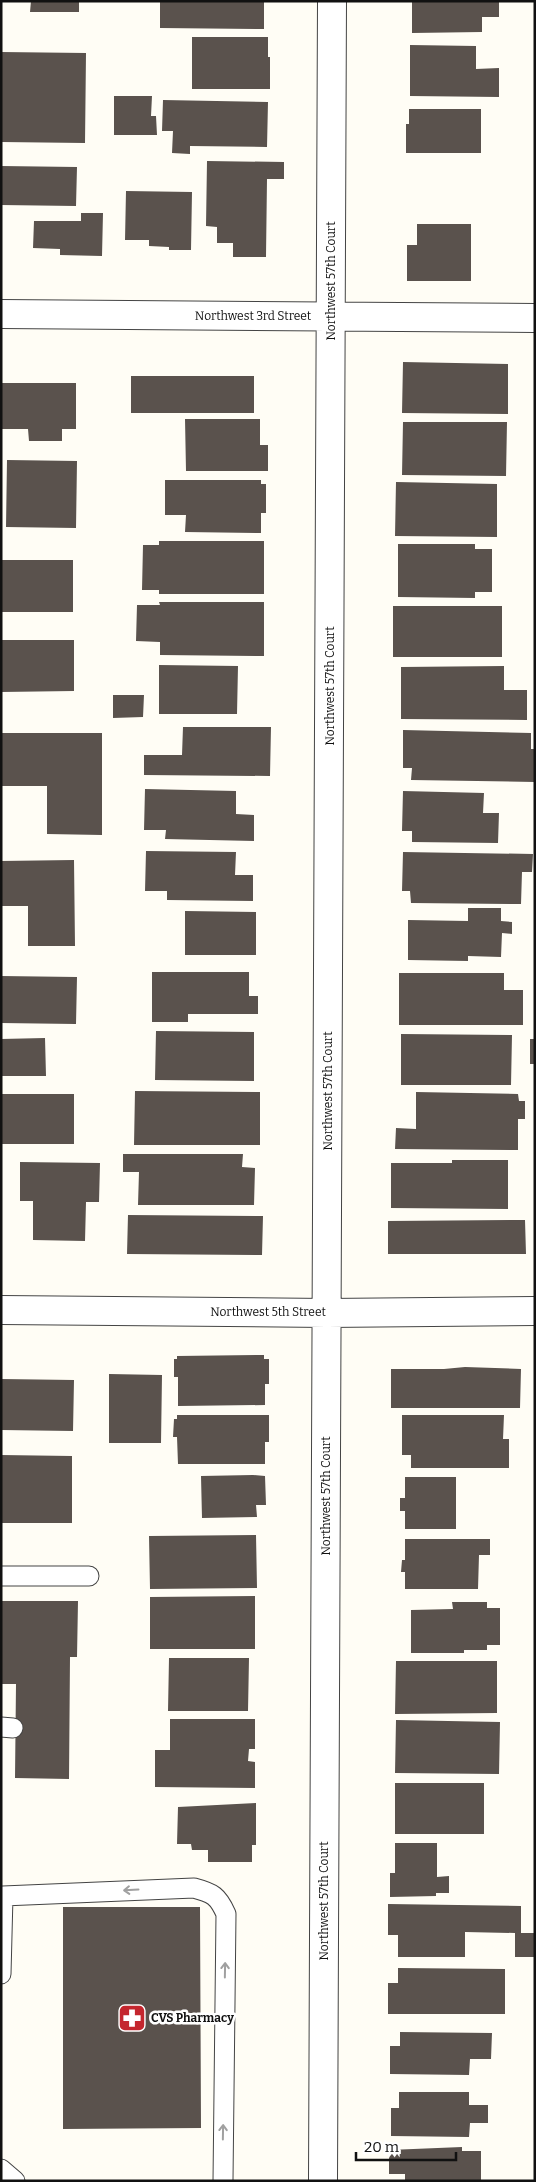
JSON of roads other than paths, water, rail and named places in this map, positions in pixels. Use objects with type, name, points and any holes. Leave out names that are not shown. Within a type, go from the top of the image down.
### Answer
[{"type":"street","name":"Northwest 57th Court","points":[[323,2181],[332,1]]},
{"type":"street","name":"Northwest 3rd Street","points":[[1,314],[535,318]]},
{"type":"street","name":"Northwest 5th Street","points":[[1,1310],[327,1313],[535,1311]]},
{"type":"lane","points":[[1,1576],[89,1576]]},
{"type":"lane","points":[[1,1974],[2,1896],[194,1888],[208,1892],[219,1900],[226,1914],[223,2181]]},
{"type":"lane","points":[[1,2169],[15,2181]]},
{"type":"place","name":"CVS Pharmacy","points":[[132,2018]]}]
